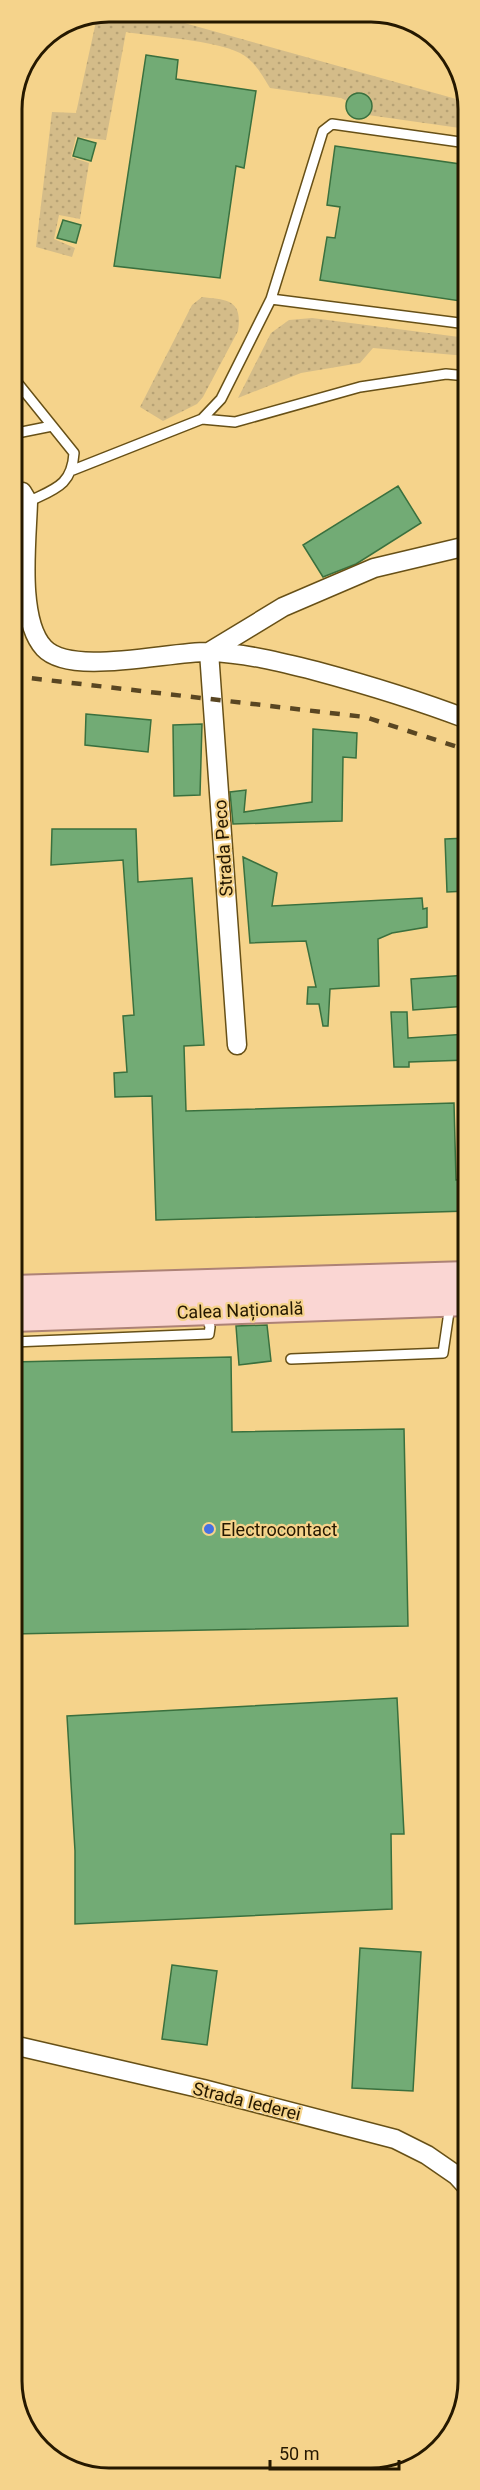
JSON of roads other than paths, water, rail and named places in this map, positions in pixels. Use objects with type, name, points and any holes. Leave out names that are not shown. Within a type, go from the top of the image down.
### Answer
[{"type":"main road","name":"Calea Națională","points":[[22,1290],[458,1276]]},
{"type":"main road","name":"Calea Națională","points":[[22,1317],[458,1302]]},
{"type":"street","points":[[209,652],[283,607],[374,568],[458,548]]},
{"type":"street","points":[[23,584],[34,633],[45,650],[68,660],[103,662],[209,652],[277,661],[397,693],[458,716]]},
{"type":"street","name":"Strada Peco","points":[[209,652],[237,1045]]},
{"type":"street","name":"Strada Iederei","points":[[22,2047],[202,2089],[395,2139],[427,2155],[458,2177]]},
{"type":"lane","points":[[23,496],[62,485],[73,470],[202,419],[221,399],[271,299],[323,131],[332,124],[458,142]]},
{"type":"lane","points":[[271,299],[458,323]]},
{"type":"lane","points":[[202,419],[235,422],[360,387],[446,374],[458,375]]},
{"type":"lane","points":[[23,390],[74,453],[73,470]]},
{"type":"lane","points":[[23,432],[52,426]]},
{"type":"lane","points":[[291,1359],[443,1353],[458,1305]]},
{"type":"lane","points":[[22,1342],[209,1335],[210,1327],[206,1312]]},
{"type":"railway","points":[[23,677],[365,717],[458,747]]},
{"type":"place","name":"Electrocontact","points":[[209,1529]]}]
